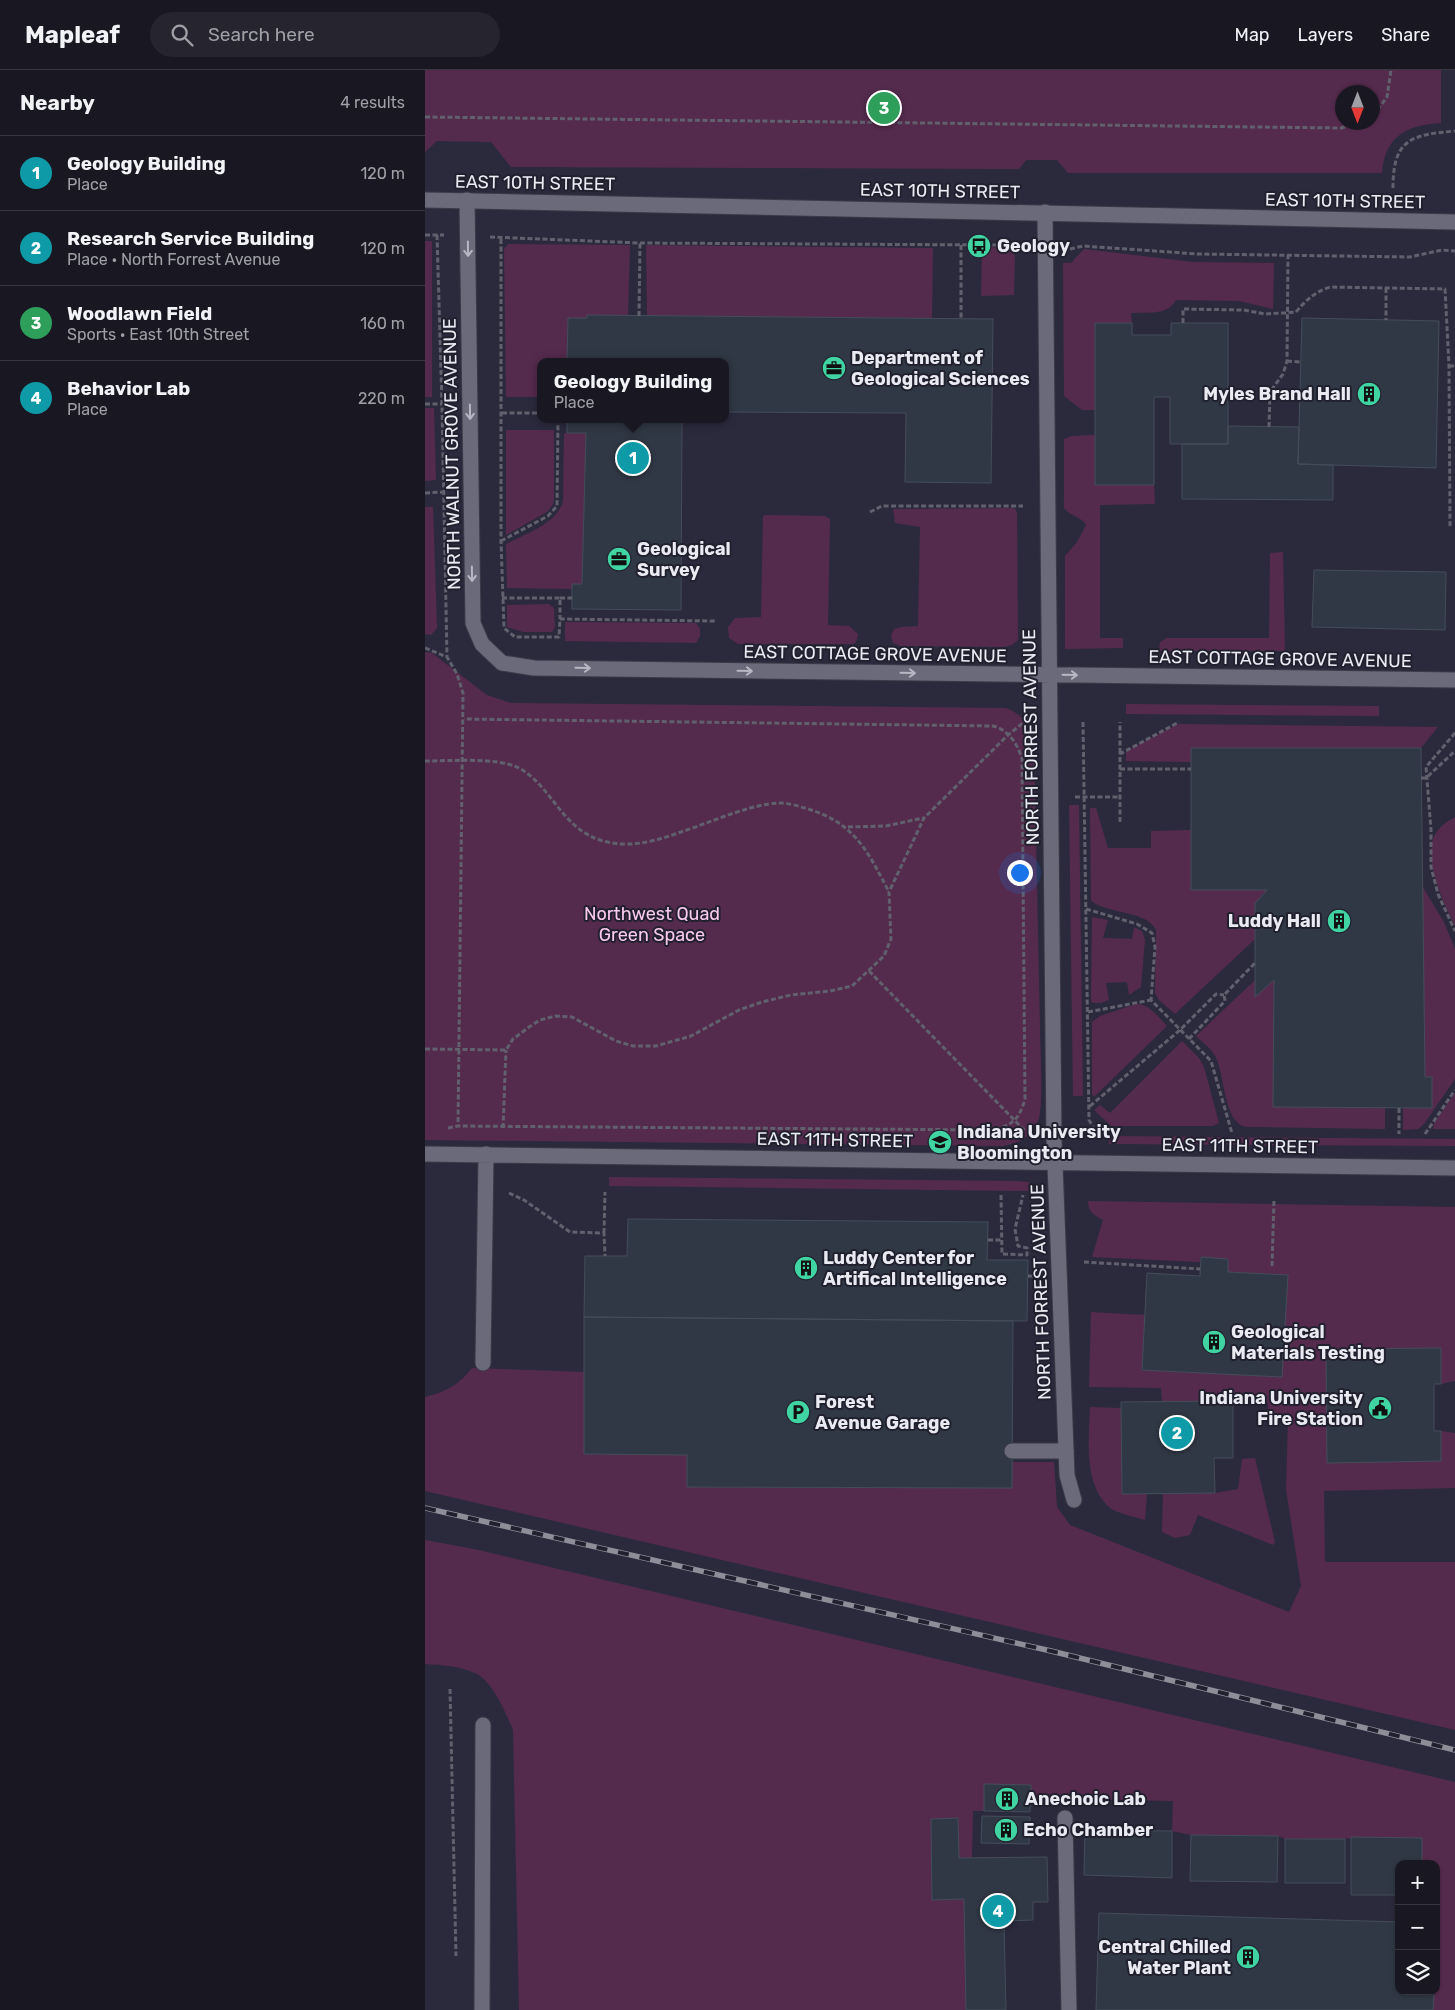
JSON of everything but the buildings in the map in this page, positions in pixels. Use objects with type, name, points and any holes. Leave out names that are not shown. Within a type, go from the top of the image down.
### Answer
[{"type":"street","name":"EAST 10TH STREET","points":[[425,200],[1455,222]]},
{"type":"street","name":"NORTH WALNUT GROVE AVENUE","points":[[467,200],[473,623],[482,644],[502,663],[534,668]]},
{"type":"street","name":"NORTH FORREST AVENUE","points":[[1045,212],[1055,1161],[1067,1475],[1074,1500]]},
{"type":"street","name":"EAST COTTAGE GROVE AVENUE","points":[[534,668],[1455,680]]},
{"type":"street","name":"EAST 11TH STREET","points":[[425,1154],[1055,1161],[1455,1168]]},
{"type":"street","points":[[483,1363],[487,1154]]},
{"type":"street","points":[[1012,1451],[1066,1451]]},
{"type":"street","points":[[482,2010],[483,1725]]},
{"type":"street","points":[[1065,1818],[1069,2010]]},
{"type":"path","points":[[1380,106],[1387,97],[1391,70]]},
{"type":"path","points":[[425,117],[1335,128]]},
{"type":"path","points":[[1393,188],[1393,169],[1398,154],[1412,138],[1422,134],[1455,131]]},
{"type":"path","points":[[437,234],[443,404],[447,657],[457,674],[463,693],[464,720],[458,1126]]},
{"type":"path","points":[[425,235],[467,234],[501,239],[640,243],[961,245],[1073,249],[1083,246],[1198,254],[1410,257],[1442,250],[1455,251]]},
{"type":"path","points":[[501,239],[501,541],[503,628],[515,637],[559,637],[560,598]]},
{"type":"path","points":[[639,316],[640,243]]},
{"type":"path","points":[[961,245],[961,318]]},
{"type":"path","points":[[1269,427],[1270,392],[1283,374],[1287,361],[1288,255]]},
{"type":"path","points":[[1183,323],[1183,309],[1287,314],[1296,312],[1306,300],[1320,290],[1330,287],[1445,289],[1449,366],[1450,527]]},
{"type":"path","points":[[1386,288],[1386,320]]},
{"type":"path","points":[[1287,361],[1300,362]]},
{"type":"path","points":[[1449,366],[1455,366]]},
{"type":"path","points":[[425,404],[443,404]]},
{"type":"path","points":[[502,413],[537,413]]},
{"type":"path","points":[[501,541],[547,516],[557,506],[557,423]]},
{"type":"path","points":[[425,493],[443,492]]},
{"type":"path","points":[[870,512],[882,506],[1023,506]]},
{"type":"path","points":[[502,598],[572,598]]},
{"type":"path","points":[[560,619],[715,621]]},
{"type":"path","points":[[425,648],[447,657]]},
{"type":"path","points":[[442,1129],[458,1126],[503,1128],[991,1130],[1004,1128],[1015,1121],[1021,1113],[1025,1099],[1022,760],[1018,746],[1001,728],[993,726],[464,720]]},
{"type":"path","points":[[1083,722],[1089,1120],[1096,1132]]},
{"type":"path","points":[[1120,722],[1120,822]]},
{"type":"path","points":[[1120,754],[1179,722]]},
{"type":"path","points":[[1455,733],[1426,768],[1431,830],[1431,867],[1438,894],[1455,932]]},
{"type":"path","points":[[889,892],[924,818],[1008,735]]},
{"type":"path","points":[[1421,778],[1426,778],[1455,751]]},
{"type":"path","points":[[425,760],[464,760],[502,763],[517,768],[533,778],[570,822],[586,833],[603,840],[624,844],[655,841],[733,814],[779,803],[817,812],[847,827],[869,854],[889,892],[891,939],[884,956],[852,986],[830,991],[791,995],[762,1002],[739,1010],[691,1036],[656,1046],[633,1046],[616,1041],[572,1017],[556,1016],[540,1020],[513,1039],[506,1050],[503,1128]]},
{"type":"path","points":[[1120,768],[1191,768]]},
{"type":"path","points":[[1084,797],[1120,797]]},
{"type":"path","points":[[847,827],[885,826],[924,818]]},
{"type":"path","points":[[1086,909],[1137,924],[1152,933],[1155,947],[1151,1000],[1211,1061],[1232,1133]]},
{"type":"path","points":[[1223,995],[1255,963]]},
{"type":"path","points":[[869,971],[1026,1132]]},
{"type":"path","points":[[1089,1106],[1180,1030],[1216,994],[1223,995]]},
{"type":"path","points":[[1189,1039],[1225,1001],[1223,995]]},
{"type":"path","points":[[1088,1012],[1151,1000]]},
{"type":"path","points":[[425,1049],[506,1050]]},
{"type":"path","points":[[1425,1134],[1455,1090]]},
{"type":"path","points":[[1399,1108],[1399,1134]]},
{"type":"path","points":[[504,1190],[524,1200],[570,1232],[604,1233]]},
{"type":"path","points":[[605,1192],[605,1256]]},
{"type":"path","points":[[1001,1195],[1002,1254],[1027,1255],[1027,1248],[1017,1246],[1015,1229],[1023,1195]]},
{"type":"path","points":[[1272,1266],[1274,1200]]},
{"type":"path","points":[[988,1240],[1002,1240]]},
{"type":"path","points":[[1059,1260],[1200,1269]]},
{"type":"path","points":[[1027,1276],[1037,1276]]},
{"type":"path","points":[[450,1689],[456,1961]]},
{"type":"shaded area","name":"Indiana University Bloomington","points":[[425,70],[1455,70],[1455,2010],[425,2010]]},
{"type":"green space","points":[[425,70],[1441,70],[1441,123],[1417,126],[1399,135],[1388,150],[1382,173],[1068,173],[1057,160],[1026,160],[1019,169],[511,167],[491,142],[437,141],[425,152]]},
{"type":"green space","points":[[425,241],[432,241],[432,397],[425,397]]},
{"type":"green space","points":[[508,244],[630,245],[628,316],[587,315],[587,318],[568,318],[567,358],[537,358],[537,397],[506,397],[504,249]]},
{"type":"green space","points":[[646,245],[933,248],[932,318],[647,316]]},
{"type":"green space","points":[[985,247],[1006,249],[1015,255],[1014,295],[981,296],[982,250]]},
{"type":"green space","points":[[1084,249],[1193,262],[1274,263],[1273,309],[1239,301],[1176,300],[1168,309],[1162,311],[1131,313],[1132,323],[1095,323],[1095,410],[1082,410],[1064,396],[1063,263],[1071,263]]},
{"type":"green space","points":[[425,408],[434,408],[436,480],[425,481]]},
{"type":"green space","points":[[506,430],[554,430],[554,501],[547,512],[506,535]]},
{"type":"green space","points":[[564,433],[586,433],[582,584],[572,585],[572,589],[507,588],[506,544],[547,522],[560,509],[563,501]]},
{"type":"green space","points":[[1095,435],[1095,485],[1154,485],[1155,504],[1100,505],[1100,638],[1123,638],[1123,648],[1065,649],[1065,556],[1077,542],[1086,525],[1082,520],[1064,508],[1064,439],[1072,436]]},
{"type":"green space","points":[[425,507],[433,507],[437,628],[431,635],[425,634]]},
{"type":"green space","points":[[1014,508],[1017,512],[1018,640],[1012,645],[1004,647],[900,646],[893,643],[891,636],[894,629],[918,626],[920,527],[895,523],[893,509]]},
{"type":"green space","points":[[763,516],[825,516],[830,519],[828,625],[849,626],[858,634],[854,644],[738,644],[729,638],[728,627],[735,618],[761,617]]},
{"type":"green space","points":[[1283,552],[1285,651],[1159,651],[1160,642],[1167,638],[1269,638],[1270,553]]},
{"type":"green space","points":[[549,604],[554,608],[555,627],[552,632],[523,632],[507,627],[507,605]]},
{"type":"green space","points":[[565,622],[696,623],[700,629],[700,636],[696,643],[565,641]]},
{"type":"green space","name":"Northwest Quad Green Space","points":[[425,652],[432,653],[487,695],[511,703],[1006,708],[1021,717],[1028,726],[1034,742],[1041,1103],[1038,1121],[1032,1131],[1019,1141],[1003,1146],[425,1140]]},
{"type":"green space","points":[[1126,704],[1379,706],[1379,716],[1126,714]]},
{"type":"green space","points":[[1178,724],[1438,727],[1421,748],[1191,748],[1191,762],[1126,761],[1126,751]]},
{"type":"green space","points":[[1069,805],[1079,805],[1083,1096],[1073,1096]]},
{"type":"green space","points":[[1090,808],[1096,808],[1108,848],[1151,848],[1151,831],[1191,830],[1191,890],[1267,890],[1255,903],[1255,939],[1175,1014],[1159,1000],[1155,993],[1156,930],[1149,922],[1142,918],[1101,906],[1091,900]]},
{"type":"green space","points":[[1455,817],[1455,926],[1435,878],[1431,850],[1433,839],[1439,829]]},
{"type":"green space","points":[[1422,886],[1444,922],[1455,949],[1455,1079],[1424,1124],[1418,1129],[1403,1130],[1403,1108],[1432,1107],[1432,1078],[1425,1077]]},
{"type":"green space","points":[[1092,917],[1108,920],[1103,938],[1132,939],[1134,927],[1142,931],[1145,940],[1141,987],[1129,995],[1127,982],[1106,983],[1109,1000],[1101,1003],[1092,1003],[1091,1000]]},
{"type":"green space","points":[[1255,980],[1256,996],[1274,980],[1273,1107],[1385,1108],[1385,1129],[1247,1127],[1239,1124],[1233,1117],[1229,1107],[1215,1056],[1196,1036]]},
{"type":"green space","points":[[1136,1004],[1150,1009],[1167,1026],[1094,1097],[1092,1094],[1092,1022],[1100,1016]]},
{"type":"green space","points":[[1182,1041],[1199,1058],[1204,1067],[1219,1123],[1213,1126],[1111,1126],[1094,1110],[1100,1105],[1110,1113]]},
{"type":"green space","points":[[1455,1093],[1455,1129],[1433,1129],[1434,1123]]},
{"type":"green space","points":[[1109,1136],[1455,1139],[1455,1146],[1109,1144]]},
{"type":"green space","points":[[609,1177],[1029,1182],[1028,1191],[609,1186]]},
{"type":"green space","points":[[1088,1201],[1455,1207],[1455,1381],[1441,1384],[1441,1348],[1327,1462],[1441,1461],[1441,1431],[1455,1433],[1455,1488],[1324,1491],[1325,1562],[1455,1562],[1455,1730],[425,1491],[425,1397],[451,1387],[472,1368],[584,1372],[584,1454],[687,1455],[688,1487],[1012,1488],[1012,1462],[1054,1462],[1057,1507],[1070,1525],[1289,1612],[1301,1586],[1286,1489],[1288,1420],[1268,1420],[1268,1403],[1233,1401],[1162,1402],[1161,1388],[1089,1387],[1091,1312],[1145,1315],[1142,1370],[1282,1377],[1288,1275],[1228,1272],[1228,1259],[1201,1257],[1200,1262],[1092,1257],[1103,1220],[1092,1213]]},
{"type":"green space","points":[[1090,1407],[1121,1408],[1122,1494],[1147,1494],[1145,1520],[1121,1513],[1109,1507],[1095,1486],[1089,1460]]},
{"type":"green space","points":[[1255,1458],[1275,1542],[1273,1545],[1198,1515],[1190,1535],[1175,1538],[1162,1532],[1163,1494],[1215,1493],[1238,1489],[1242,1459]]},
{"type":"green space","points":[[425,1540],[474,1549],[1455,1782],[1455,2010],[1433,2010],[1434,1995],[1440,1995],[1440,1860],[1422,1860],[1422,1838],[1285,1839],[1278,1836],[1191,1835],[1172,1831],[1173,1801],[1031,1798],[1031,1785],[984,1785],[984,1811],[973,1811],[972,1858],[959,1858],[958,1818],[931,1819],[932,1900],[964,1899],[966,2010],[519,2010],[513,1730],[498,1698],[487,1682],[481,1677],[457,1667],[425,1664]]},
{"type":"railway","points":[[425,1508],[1051,1651],[1455,1750]]},
{"type":"place","name":"Woodlawn Field","points":[[884,108]]},
{"type":"place","name":"Geology","points":[[979,246]]},
{"type":"place","name":"Department of Geological Sciences","points":[[834,368]]},
{"type":"place","name":"Myles Brand Hall","points":[[1369,394]]},
{"type":"place","name":"Geology Building","points":[[633,458]]},
{"type":"place","name":"Geological Survey","points":[[619,559]]},
{"type":"place","name":"Luddy Hall","points":[[1339,921]]},
{"type":"place","name":"Indiana University Bloomington","points":[[940,1142]]},
{"type":"place","name":"Luddy Center for Artifical Intelligence","points":[[806,1268]]},
{"type":"place","name":"Geological Materials Testing","points":[[1214,1342]]},
{"type":"place","name":"Indiana University Fire Station","points":[[1380,1408]]},
{"type":"place","name":"Forest Avenue Garage","points":[[798,1412]]},
{"type":"place","name":"Research Service Building","points":[[1177,1433]]},
{"type":"place","name":"Anechoic Lab","points":[[1007,1799]]},
{"type":"place","name":"Echo Chamber","points":[[1006,1830]]},
{"type":"place","name":"Behavior Lab","points":[[998,1911]]},
{"type":"place","name":"Central Chilled Water Plant","points":[[1248,1957]]}]
